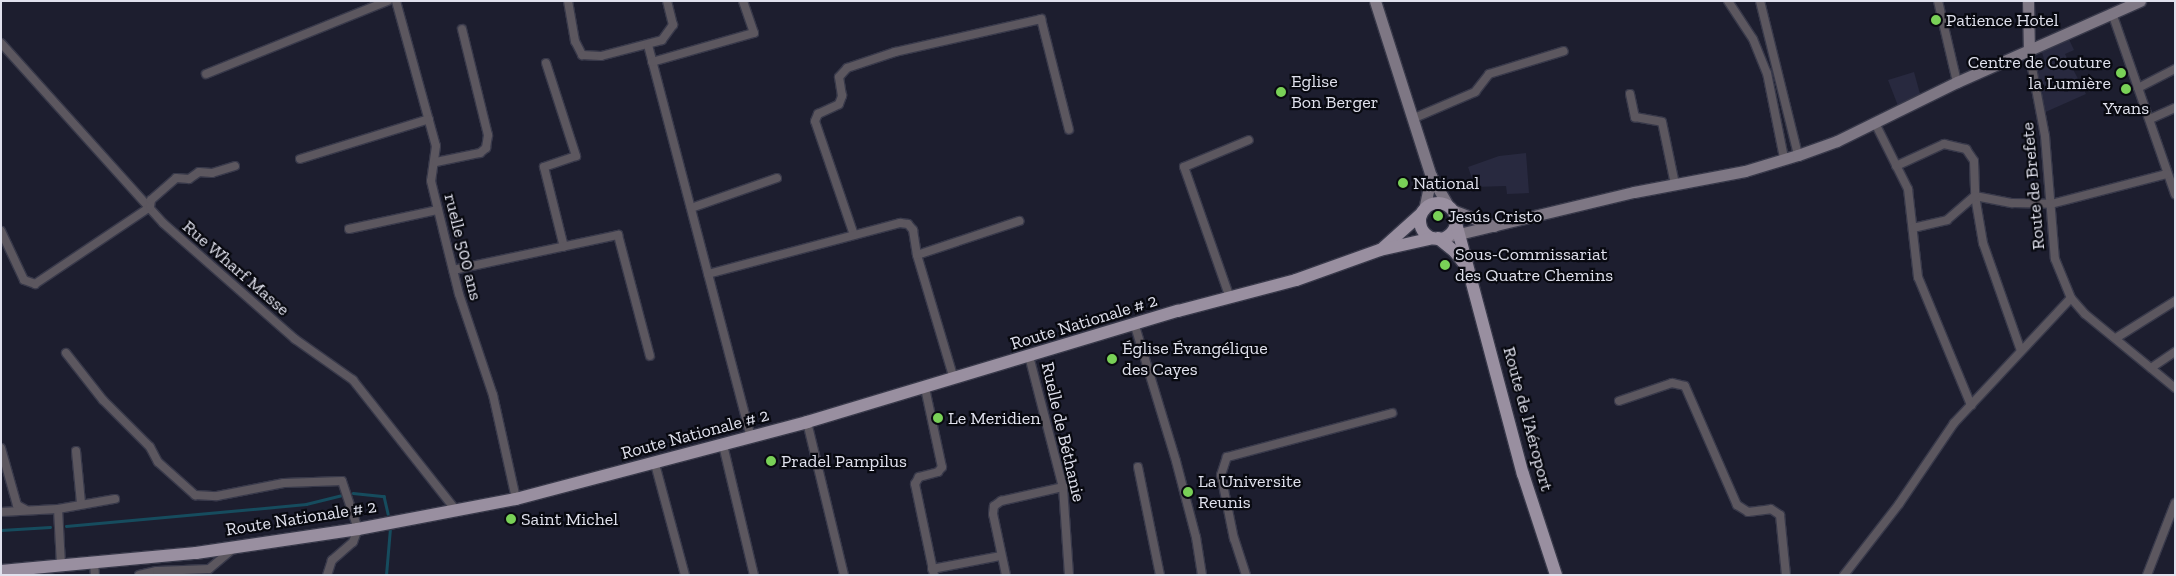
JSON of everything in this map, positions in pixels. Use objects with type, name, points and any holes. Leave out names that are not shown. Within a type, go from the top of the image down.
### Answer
[{"type":"main road","points":[[1375,1],[1431,176],[1454,218],[1451,232],[1438,238],[1421,226],[1431,176]]},
{"type":"main road","points":[[2028,1],[2029,52]]},
{"type":"main road","points":[[1423,212],[1434,204],[1454,218],[1496,226],[1675,184],[1745,171],[1798,155],[1874,123],[1957,82],[2029,52],[2112,12],[2140,1]]},
{"type":"main road","name":"Route Nationale # 2","points":[[1380,250],[1423,212]]},
{"type":"main road","points":[[1454,218],[1496,226]]},
{"type":"main road","name":"Route de l’Aéroport","points":[[1454,218],[1470,271],[1523,474],[1556,575]]},
{"type":"main road","name":"Route Nationale # 2","points":[[1,571],[60,565],[95,568],[237,545],[358,529],[455,509],[516,499],[751,438],[1296,280],[1380,250],[1438,238]]},
{"type":"main road","name":"Route de l’Aéroport","points":[[1438,238],[1455,252],[1470,271]]},
{"type":"street","points":[[206,74],[388,1]]},
{"type":"street","name":"ruelle 500 ans","points":[[396,1],[436,146],[436,162],[431,182],[453,270],[493,395],[516,499]]},
{"type":"street","points":[[568,1],[575,41],[582,55],[601,56],[662,40],[673,25],[667,1]]},
{"type":"street","points":[[652,62],[754,33],[743,1]]},
{"type":"street","points":[[1728,1],[1753,39],[1766,73],[1784,158]]},
{"type":"street","points":[[1760,1],[1798,155]]},
{"type":"street","points":[[1938,1],[1957,82]]},
{"type":"street","points":[[2112,12],[2175,194]]},
{"type":"street","points":[[854,235],[815,120],[821,111],[839,104],[842,96],[839,77],[847,68],[895,52],[1041,19],[1068,130]]},
{"type":"street","points":[[436,162],[480,153],[486,148],[488,135],[462,29]]},
{"type":"street","name":"Rue Wharf Masse","points":[[1,43],[150,207],[249,301],[353,380],[455,509]]},
{"type":"street","points":[[648,45],[751,438]]},
{"type":"street","points":[[1412,119],[1475,92],[1489,74],[1564,51]]},
{"type":"street","name":"Route de Brefete","points":[[2029,52],[2045,136],[2054,259],[2071,298],[2175,388]]},
{"type":"street","points":[[546,63],[576,156],[544,168],[564,247]]},
{"type":"street","points":[[2138,88],[2175,69]]},
{"type":"street","points":[[1630,94],[1635,117],[1662,122],[1675,184]]},
{"type":"street","points":[[2150,119],[2175,108]]},
{"type":"street","points":[[300,159],[429,119]]},
{"type":"street","points":[[1874,123],[1908,189],[1918,276],[1971,405]]},
{"type":"street","points":[[1230,298],[1184,168],[1249,140]]},
{"type":"street","points":[[1896,166],[1944,144],[1966,149],[1974,161],[1974,196],[1984,243],[2021,351]]},
{"type":"street","points":[[1,231],[24,280],[35,284],[150,207],[152,200],[176,178],[189,178],[199,172],[212,173],[235,166]]},
{"type":"street","points":[[1974,196],[2012,203],[2051,204],[2167,174]]},
{"type":"street","points":[[691,208],[777,178]]},
{"type":"street","points":[[1913,228],[1947,220],[1974,196]]},
{"type":"street","points":[[349,230],[438,210]]},
{"type":"street","points":[[917,255],[1019,221]]},
{"type":"street","points":[[708,274],[904,223],[913,230],[917,255],[954,379]]},
{"type":"street","points":[[453,270],[618,236],[650,356]]},
{"type":"street","points":[[1844,575],[1971,405],[2071,298]]},
{"type":"street","points":[[2116,338],[2175,301]]},
{"type":"street","points":[[1135,326],[1176,461],[1196,536],[1202,575]]},
{"type":"street","points":[[2151,368],[2175,352]]},
{"type":"street","points":[[66,353],[103,400],[137,433],[158,462],[187,490],[195,495],[217,496],[284,483],[342,481],[358,529],[353,542],[332,560],[327,575]]},
{"type":"street","name":"Ruelle de Béthanie","points":[[1029,356],[1063,487],[1069,575]]},
{"type":"street","points":[[1619,401],[1672,383],[1685,386],[1738,505],[1748,512],[1771,510],[1780,515],[1786,575]]},
{"type":"street","points":[[925,388],[942,463],[938,472],[919,477],[916,484],[933,572],[1000,556]]},
{"type":"street","points":[[1246,575],[1234,539],[1221,475],[1226,457],[1392,413]]},
{"type":"street","points":[[807,422],[844,575]]},
{"type":"street","points":[[723,445],[754,575]]},
{"type":"street","points":[[1,448],[17,505],[27,511]]},
{"type":"street","points":[[76,451],[82,503]]},
{"type":"street","points":[[655,464],[685,575]]},
{"type":"street","points":[[1138,467],[1160,575]]},
{"type":"street","points":[[1006,575],[1000,556],[993,514],[997,502],[1063,487]]},
{"type":"street","points":[[1,512],[58,509],[82,503],[115,499]]},
{"type":"street","points":[[2147,575],[2175,503]]},
{"type":"street","points":[[58,509],[60,565]]},
{"type":"street","points":[[139,575],[157,571],[209,569],[237,545]]},
{"type":"shaded area","points":[[2067,35],[2074,50],[2065,54],[2086,94],[2041,114],[2034,72],[2045,62],[2040,46]]},
{"type":"shaded area","points":[[1914,72],[1922,101],[1900,111],[1888,80]]},
{"type":"shaded area","points":[[1526,153],[1529,193],[1507,194],[1506,186],[1475,187],[1468,167],[1499,156]]},
{"type":"waterway","points":[[353,493],[384,496],[388,514]]},
{"type":"waterway","points":[[66,526],[306,504],[342,495]]},
{"type":"waterway","points":[[1,530],[50,527]]},
{"type":"waterway","points":[[386,575],[390,528]]},
{"type":"place","name":"Patience Hotel","points":[[1936,20]]},
{"type":"place","name":"Centre de Couture la Lumière","points":[[2121,73]]},
{"type":"place","name":"Yvans","points":[[2126,89]]},
{"type":"place","name":"Eglise Bon Berger","points":[[1281,92]]},
{"type":"place","name":"National","points":[[1403,183]]},
{"type":"place","name":"Jesús Cristo","points":[[1438,216]]},
{"type":"place","name":"Sous-Commissariat des Quatre Chemins","points":[[1445,265]]},
{"type":"place","name":"Église Évangélique des Cayes","points":[[1112,359]]},
{"type":"place","name":"Le Meridien","points":[[938,418]]},
{"type":"place","name":"Pradel Pampilus","points":[[771,461]]},
{"type":"place","name":"La Universite Reunis","points":[[1188,492]]},
{"type":"place","name":"Saint Michel","points":[[511,519]]}]
